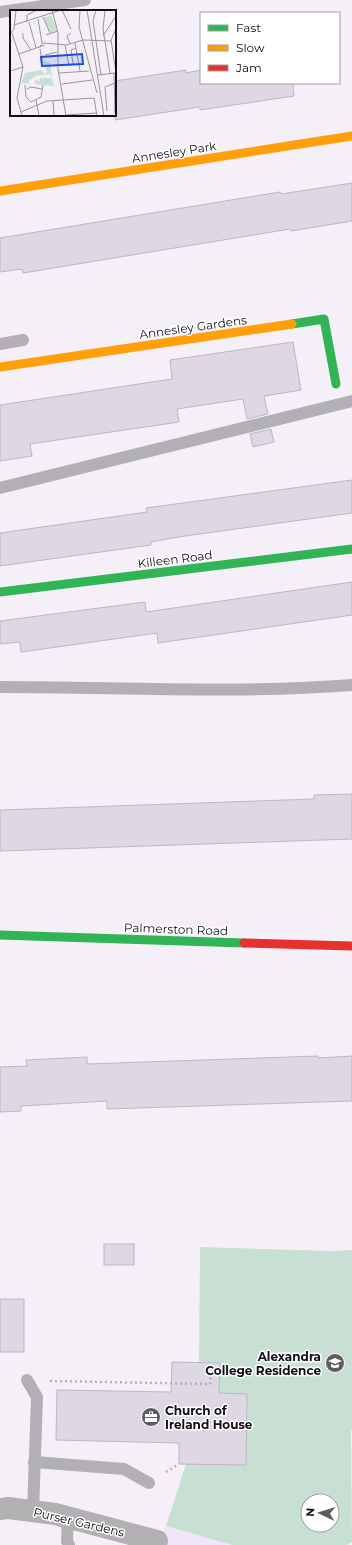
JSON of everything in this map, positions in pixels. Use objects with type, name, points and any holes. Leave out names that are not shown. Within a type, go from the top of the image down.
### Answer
[{"type":"street","name":"Annesley Park","points":[[0,191],[352,136]]},
{"type":"street","name":"Annesley Gardens","points":[[0,367],[324,319],[336,384]]},
{"type":"street","name":"Killeen Road","points":[[0,592],[352,549]]},
{"type":"street","name":"Palmerston Road","points":[[0,935],[352,946]]},
{"type":"street","name":"Purser Gardens","points":[[0,1509],[8,1508],[34,1510],[164,1543]]},
{"type":"lane","points":[[14,10],[85,0]]},
{"type":"lane","points":[[0,12],[10,11]]},
{"type":"lane","points":[[0,344],[23,340]]},
{"type":"lane","points":[[0,488],[352,401]]},
{"type":"lane","points":[[0,687],[210,690],[309,689],[352,685]]},
{"type":"lane","points":[[27,1380],[36,1397],[34,1510]]},
{"type":"lane","points":[[34,1462],[124,1469],[149,1483]]},
{"type":"lane","points":[[68,1518],[67,1541],[69,1545]]},
{"type":"path","points":[[27,1380],[210,1384],[210,1376]]},
{"type":"shaded area","points":[[166,1526],[232,1545],[157,1545]]},
{"type":"green space","points":[[200,1247],[332,1251],[352,1250],[352,1542],[347,1545],[232,1545],[166,1526],[186,1464],[246,1465],[247,1394],[218,1393],[220,1363],[199,1362]]},
{"type":"building","points":[[186,70],[186,73],[200,70],[200,84],[293,84],[294,96],[200,110],[200,107],[115,120],[116,81]]},
{"type":"building","points":[[352,183],[352,221],[291,231],[290,229],[23,273],[22,269],[0,272],[0,238],[280,192],[281,194]]},
{"type":"building","points":[[293,342],[301,390],[264,396],[268,414],[247,419],[243,399],[177,409],[179,422],[30,444],[32,456],[0,461],[0,405],[172,379],[170,360]]},
{"type":"building","points":[[271,429],[274,442],[253,447],[250,434]]},
{"type":"building","points":[[352,480],[352,513],[178,537],[151,542],[151,545],[0,566],[0,533],[147,512],[146,508]]},
{"type":"building","points":[[352,582],[352,615],[158,643],[157,633],[21,652],[20,642],[0,644],[0,621],[145,602],[146,612]]},
{"type":"building","points":[[352,794],[352,839],[0,851],[0,810],[314,799],[314,795]]},
{"type":"building","points":[[318,1056],[318,1058],[352,1056],[352,1101],[107,1109],[107,1101],[21,1106],[21,1111],[0,1112],[0,1067],[27,1066],[26,1060],[87,1057],[87,1064]]},
{"type":"building","points":[[104,1244],[134,1244],[134,1265],[104,1265]]},
{"type":"building","points":[[0,1299],[24,1299],[24,1352],[0,1352]]},
{"type":"building","name":"Church of Ireland House","points":[[172,1362],[220,1363],[219,1393],[247,1394],[246,1465],[179,1464],[179,1443],[56,1440],[57,1390],[171,1392]]},
{"type":"traffic: fast","points":[[292,324],[324,319],[336,384]]},
{"type":"traffic: fast","points":[[0,592],[352,549]]},
{"type":"traffic: fast","points":[[0,935],[244,943]]},
{"type":"traffic: slow","points":[[0,191],[352,136]]},
{"type":"traffic: slow","points":[[0,367],[292,324]]},
{"type":"traffic: jam","points":[[244,943],[352,946]]},
{"type":"place","name":"Alexandra College Residence","points":[[335,1363]]},
{"type":"place","name":"Church of Ireland House","points":[[151,1417]]}]
